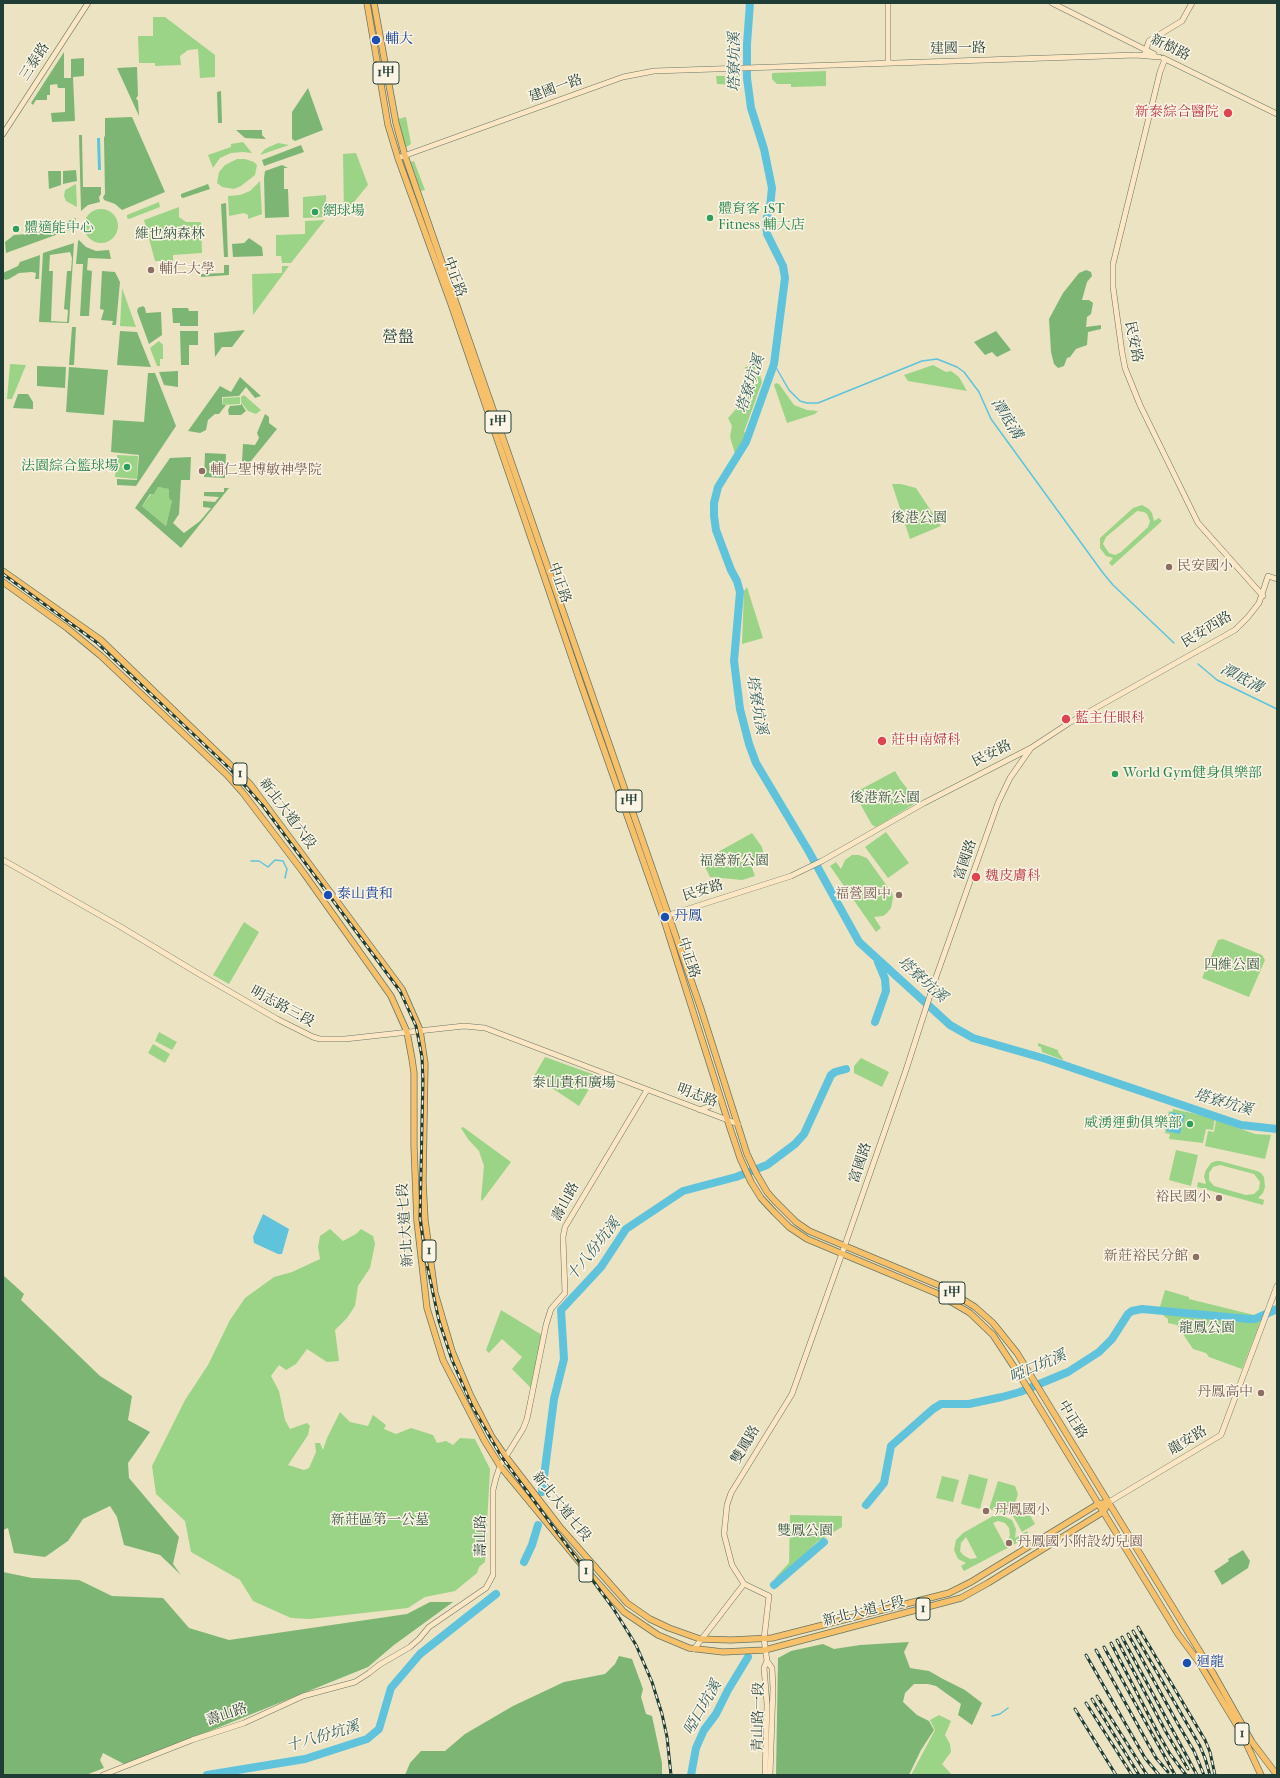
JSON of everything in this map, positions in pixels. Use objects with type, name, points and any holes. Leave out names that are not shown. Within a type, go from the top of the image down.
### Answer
[{"type":"main road","name":"中正路","points":[[367,3],[387,117],[398,158],[451,304],[583,690],[665,916],[701,1009],[752,1166],[767,1192],[796,1222],[809,1231],[943,1287],[975,1307],[993,1323],[1009,1342],[1040,1390],[1262,1757],[1277,1775]]},
{"type":"main road","name":"中正路","points":[[374,3],[394,115],[405,156],[665,916],[727,1120],[748,1176],[761,1198],[789,1227],[807,1239],[936,1293],[970,1313],[993,1335],[1022,1378],[1178,1634],[1198,1661],[1241,1732],[1261,1775]]},
{"type":"main road","points":[[387,117],[394,115]]},
{"type":"main road","name":"新北大道六段","points":[[3,571],[101,640],[250,784],[402,989],[420,1030]]},
{"type":"main road","name":"新北大道六段","points":[[3,582],[68,628],[101,656],[227,775],[243,793],[293,859],[384,984],[398,1009],[407,1032]]},
{"type":"main road","name":"新北大道七段","points":[[420,1030],[425,1064],[423,1182],[425,1220],[435,1293],[452,1351],[470,1394],[492,1437],[506,1457],[560,1527],[627,1603],[650,1619],[700,1639],[764,1639],[949,1593],[971,1582],[1098,1504],[1109,1502]]},
{"type":"main road","name":"新北大道七段","points":[[407,1032],[414,1073],[416,1221],[427,1308],[443,1360],[484,1440],[500,1466],[581,1564],[624,1612],[644,1627],[658,1635],[694,1649],[723,1652],[765,1650],[961,1598],[988,1584],[1103,1512],[1109,1502]]},
{"type":"main road","points":[[970,1313],[975,1307]]},
{"type":"main road","points":[[1255,1763],[1262,1757]]},
{"type":"street","name":"三泰路","points":[[3,134],[88,3]]},
{"type":"street","points":[[888,3],[888,63]]},
{"type":"street","name":"新樹路","points":[[1052,3],[1145,52]]},
{"type":"street","points":[[1145,52],[1149,41],[1178,24],[1186,15],[1192,3]]},
{"type":"street","name":"建國一路","points":[[398,158],[629,76],[663,70],[888,63],[1145,52],[1159,57]]},
{"type":"street","name":"新樹路","points":[[1159,57],[1277,114]]},
{"type":"street","name":"民安路","points":[[1165,59],[1158,80],[1114,264],[1112,287],[1122,352],[1126,368],[1140,405],[1198,523],[1263,596]]},
{"type":"street","name":"民安西路","points":[[1171,666],[1235,630],[1248,617],[1263,596],[1268,576],[1277,579]]},
{"type":"street","name":"民安路","points":[[665,916],[796,873],[822,861],[924,803],[1031,748],[1069,723],[1171,666]]},
{"type":"street","name":"富國路","points":[[842,1254],[934,985],[1002,794],[1017,767],[1031,748]]},
{"type":"street","name":"明志路三段","points":[[3,860],[121,927],[270,1016],[313,1037],[320,1039],[345,1039],[464,1026],[490,1029],[647,1090]]},
{"type":"street","points":[[700,1110],[707,1108],[716,1100],[717,1088]]},
{"type":"street","name":"明志路","points":[[647,1090],[738,1124]]},
{"type":"street","name":"壽山路","points":[[103,1775],[138,1760],[244,1723],[308,1694],[355,1682],[379,1665],[410,1648],[429,1627],[484,1590],[493,1575],[493,1490],[500,1466],[527,1420],[551,1310],[565,1293],[563,1237],[565,1227],[647,1090]]},
{"type":"street","name":"雙鳳路","points":[[744,1584],[732,1565],[726,1545],[724,1534],[727,1505],[731,1493],[792,1394],[842,1254]]},
{"type":"street","name":"龍安路","points":[[1109,1502],[1221,1435],[1277,1286]]},
{"type":"street","points":[[694,1649],[700,1639],[744,1584],[768,1596],[764,1639]]},
{"type":"street","name":"青山路一段","points":[[764,1639],[767,1661],[772,1668],[773,1688],[770,1775]]},
{"type":"street","name":"青山路一段","points":[[765,1775],[767,1704],[764,1668],[767,1661]]},
{"type":"green space","points":[[153,17],[165,17],[215,55],[215,77],[200,78],[198,49],[188,50],[180,56],[181,65],[155,66],[155,63],[139,63],[138,36],[153,36]]},
{"type":"green space","points":[[64,52],[64,78],[71,78],[71,59],[84,58],[84,76],[73,77],[75,121],[52,122],[51,113],[65,112],[65,88],[58,88],[57,84],[50,85],[50,95],[47,95],[47,100],[36,100],[33,105],[31,103]]},
{"type":"green space","points":[[137,67],[138,96],[136,98],[138,101],[139,116],[117,68]]},
{"type":"green space","points":[[826,71],[826,86],[791,87],[791,84],[777,84],[772,79],[772,73]]},
{"type":"green space","points":[[716,76],[738,76],[739,85],[717,84]]},
{"type":"green space","points":[[308,88],[323,130],[295,141],[292,139],[292,112]]},
{"type":"green space","points":[[221,91],[222,123],[218,123],[217,92]]},
{"type":"green space","points":[[132,117],[165,192],[122,210],[115,204],[104,200],[103,197],[105,194],[105,118]]},
{"type":"green space","points":[[406,117],[411,144],[405,148],[398,119]]},
{"type":"green space","points":[[236,130],[262,130],[262,135],[266,139],[245,138]]},
{"type":"green space","points":[[79,135],[82,135],[83,187],[101,187],[101,194],[99,197],[100,202],[88,205],[81,211]]},
{"type":"green space","points":[[243,142],[252,153],[231,153],[220,158],[213,168],[208,155],[231,147],[231,144]]},
{"type":"green space","points":[[278,143],[289,145],[260,155],[265,149]]},
{"type":"green space","points":[[301,145],[304,152],[264,166],[262,160]]},
{"type":"green space","points":[[356,153],[368,185],[344,214],[343,154]]},
{"type":"green space","points":[[237,159],[245,159],[254,162],[257,165],[255,175],[241,186],[234,189],[222,187],[217,183],[219,172],[225,165]]},
{"type":"green space","points":[[414,161],[425,190],[421,191],[410,162]]},
{"type":"green space","points":[[282,165],[288,168],[284,168],[284,189],[288,189],[289,217],[265,218],[265,171]]},
{"type":"green space","points":[[76,170],[77,181],[63,184],[63,171]]},
{"type":"green space","points":[[48,171],[61,171],[61,185],[49,189]]},
{"type":"green space","points":[[260,181],[262,214],[248,219],[248,215],[244,213],[229,216],[228,196],[240,195],[250,191]]},
{"type":"green space","points":[[76,184],[77,207],[66,201],[64,196],[65,190]]},
{"type":"green space","points":[[208,184],[210,189],[183,198],[181,197],[181,194]]},
{"type":"green space","points":[[326,195],[326,217],[303,218],[303,197]]},
{"type":"green space","points":[[159,202],[160,207],[129,219],[127,218],[127,215]]},
{"type":"green space","points":[[226,203],[228,257],[224,257],[221,204]]},
{"type":"green space","name":"維也納森林","points":[[179,207],[179,217],[186,222],[201,222],[202,253],[173,255],[173,272],[161,273],[161,261],[155,261],[144,220]]},
{"type":"green space","points":[[98,209],[104,209],[108,210],[115,216],[118,226],[117,233],[111,240],[104,243],[98,243],[94,242],[87,236],[84,229],[84,223],[85,219],[91,212]]},
{"type":"green space","points":[[76,218],[75,228],[6,253],[5,242],[14,235],[42,233],[47,229]]},
{"type":"green space","points":[[325,220],[291,263],[282,263],[281,256],[276,256],[276,235],[305,234],[305,221]]},
{"type":"green space","points":[[249,238],[262,247],[263,256],[233,257],[232,244],[244,243]]},
{"type":"green space","points":[[79,240],[86,247],[96,251],[109,250],[111,259],[88,258],[87,270],[92,271],[89,316],[80,316],[83,264],[76,264]]},
{"type":"green space","points":[[74,243],[69,323],[39,322],[43,253]],"holes":[[[70,252],[72,258],[71,271],[67,271],[64,309],[68,310],[67,322],[51,321],[53,271],[49,271],[50,255]]]},
{"type":"green space","points":[[40,255],[39,279],[35,279],[36,273],[32,272],[19,273],[5,280],[3,277],[3,273],[18,266],[20,262]]},
{"type":"green space","points":[[224,265],[229,265],[229,275],[201,277],[201,274],[224,273]]},
{"type":"green space","points":[[282,266],[289,266],[253,315],[252,274],[282,273]]},
{"type":"green space","points":[[1086,270],[1091,272],[1092,276],[1087,282],[1082,300],[1089,300],[1093,303],[1091,314],[1087,317],[1086,327],[1101,325],[1101,329],[1088,332],[1087,345],[1076,349],[1070,357],[1067,358],[1064,366],[1058,368],[1054,364],[1051,352],[1049,319],[1063,293],[1079,273]]},
{"type":"green space","points":[[102,271],[115,272],[120,282],[116,325],[112,325],[113,321],[101,320],[104,310],[100,309]]},
{"type":"green space","points":[[122,288],[136,327],[120,326]]},
{"type":"green space","points":[[143,306],[146,313],[161,312],[162,335],[149,344],[137,311],[138,308]]},
{"type":"green space","points":[[172,308],[188,308],[189,311],[198,311],[198,326],[180,326],[180,323],[173,323]]},
{"type":"green space","points":[[72,327],[76,327],[74,365],[69,365]]},
{"type":"green space","points":[[245,330],[232,347],[222,347],[215,357],[214,333]]},
{"type":"green space","points":[[120,331],[137,332],[151,367],[117,365]]},
{"type":"green space","points":[[180,331],[198,331],[198,345],[189,345],[189,365],[181,365]]},
{"type":"green space","points":[[996,331],[1011,350],[997,357],[992,352],[985,355],[974,342]]},
{"type":"green space","points":[[159,341],[163,345],[163,359],[160,359],[160,366],[157,366],[150,348]]},
{"type":"green space","points":[[10,364],[26,365],[12,399],[7,399]]},
{"type":"green space","points":[[757,364],[762,382],[744,432],[748,434],[736,457],[730,437],[732,426],[728,418],[745,399],[745,367]]},
{"type":"green space","points":[[933,365],[946,372],[951,371],[959,377],[967,391],[908,381],[904,375]]},
{"type":"green space","points":[[37,366],[66,367],[65,388],[37,386]]},
{"type":"green space","points":[[69,367],[108,370],[104,415],[66,412]]},
{"type":"green space","points":[[178,371],[178,387],[164,385],[159,372]]},
{"type":"green space","points":[[148,373],[155,373],[176,426],[136,486],[117,485],[117,479],[137,480],[139,455],[111,452],[113,420],[144,422]]},
{"type":"green space","points":[[240,377],[261,396],[255,398],[246,387],[239,396],[222,397],[222,405],[226,405],[219,414],[215,414],[208,420],[206,430],[200,433],[188,431],[220,386],[231,392]]},
{"type":"green space","points":[[776,383],[779,384],[794,405],[807,410],[818,411],[815,414],[787,423],[774,385]]},
{"type":"green space","points":[[18,394],[28,394],[33,402],[33,409],[13,408]]},
{"type":"green space","points":[[244,395],[261,410],[256,414],[248,411],[241,402],[241,397]]},
{"type":"green space","points":[[240,397],[240,404],[222,405],[223,398]]},
{"type":"green space","points":[[241,403],[246,411],[241,415],[229,415],[228,410],[230,406],[241,405]]},
{"type":"green space","points":[[265,414],[269,417],[269,423],[277,429],[238,477],[239,462],[242,462],[243,444],[255,445],[259,438],[257,433]]},
{"type":"green space","points":[[205,453],[226,454],[225,478],[204,477]]},
{"type":"green space","name":"法園綜合籃球場","points":[[117,455],[138,456],[137,479],[115,477]]},
{"type":"green space","points":[[191,457],[190,480],[181,480],[179,514],[173,523],[184,533],[200,521],[211,508],[203,507],[203,501],[215,502],[219,497],[204,496],[204,492],[224,492],[224,488],[229,488],[181,548],[135,508],[170,458]],"holes":[[[158,487],[169,489],[169,498],[172,501],[166,526],[142,506],[150,494],[154,494]]]},
{"type":"green space","name":"後港公園","points":[[892,484],[901,484],[916,488],[941,526],[910,539]]},
{"type":"green space","points":[[158,487],[170,489],[172,501],[166,526],[142,506]]},
{"type":"green space","points":[[1142,505],[1149,509],[1152,513],[1154,521],[1159,518],[1162,521],[1112,566],[1109,563],[1113,558],[1106,556],[1100,548],[1100,538],[1133,508]],"holes":[[[1137,511],[1147,514],[1150,521],[1148,527],[1121,552],[1115,555],[1109,553],[1103,544],[1106,537]]]},
{"type":"green space","points":[[747,587],[763,638],[742,644],[744,591]]},
{"type":"green space","name":"後港新公園","points":[[895,771],[915,798],[916,803],[876,827],[872,825],[854,793]]},
{"type":"green space","points":[[886,832],[909,863],[888,878],[865,847]]},
{"type":"green space","name":"福營新公園","points":[[752,833],[762,847],[765,860],[751,865],[755,876],[742,880],[710,877],[702,861]]},
{"type":"green space","points":[[852,855],[859,855],[867,858],[892,893],[893,898],[891,908],[883,916],[874,917],[881,928],[876,932],[830,866],[836,862],[841,869],[845,860]]},
{"type":"green space","points":[[244,922],[259,932],[229,984],[213,975]]},
{"type":"green space","name":"四維公園","points":[[1223,939],[1262,955],[1265,960],[1249,997],[1202,978],[1218,940]]},
{"type":"green space","points":[[159,1032],[177,1042],[172,1050],[155,1041]]},
{"type":"green space","points":[[1038,1043],[1058,1050],[1063,1060],[1042,1052],[1041,1047],[1038,1046]]},
{"type":"green space","points":[[153,1044],[170,1054],[165,1063],[148,1053]]},
{"type":"green space","name":"泰山貴和廣場","points":[[545,1057],[595,1075],[595,1079],[579,1106],[534,1076]]},
{"type":"green space","points":[[861,1058],[889,1072],[882,1087],[854,1073],[854,1066]]},
{"type":"green space","name":"威湧運動俱樂部","points":[[1173,1109],[1215,1118],[1213,1130],[1206,1129],[1203,1143],[1169,1139],[1170,1134],[1165,1133],[1169,1111],[1172,1112]]},
{"type":"green space","points":[[1216,1120],[1255,1134],[1271,1135],[1265,1159],[1205,1146],[1208,1131],[1214,1132]]},
{"type":"green space","points":[[463,1127],[511,1162],[482,1201],[484,1166],[479,1151],[468,1139],[461,1128]]},
{"type":"green space","points":[[1176,1150],[1198,1155],[1191,1186],[1169,1180]]},
{"type":"green space","points":[[1220,1161],[1261,1173],[1264,1177],[1265,1187],[1263,1193],[1258,1198],[1264,1200],[1263,1205],[1197,1187],[1198,1182],[1206,1184],[1204,1176],[1211,1163]],"holes":[[[1220,1165],[1254,1174],[1260,1182],[1259,1189],[1254,1194],[1246,1195],[1214,1186],[1209,1180],[1209,1173],[1213,1167]]]},
{"type":"green space","name":"新莊區第一公墓","points":[[330,1229],[343,1241],[356,1234],[361,1229],[373,1236],[375,1244],[370,1268],[358,1286],[355,1306],[347,1318],[335,1330],[339,1361],[327,1362],[307,1349],[296,1364],[286,1370],[279,1365],[271,1376],[279,1391],[285,1420],[290,1429],[307,1423],[310,1426],[308,1435],[288,1465],[304,1470],[309,1468],[316,1452],[315,1443],[320,1443],[323,1450],[327,1438],[340,1412],[350,1422],[368,1426],[373,1415],[386,1425],[384,1429],[396,1434],[411,1428],[433,1435],[437,1443],[446,1441],[453,1445],[460,1438],[475,1439],[490,1469],[485,1562],[479,1567],[477,1573],[455,1591],[425,1597],[408,1608],[310,1619],[291,1618],[253,1601],[240,1580],[191,1552],[185,1521],[156,1494],[152,1466],[185,1400],[208,1365],[230,1320],[245,1298],[274,1277],[292,1272],[320,1259],[318,1247],[320,1236]]},
{"type":"green space","points":[[3,1275],[24,1294],[21,1300],[100,1376],[132,1396],[128,1420],[150,1432],[128,1463],[129,1478],[179,1537],[173,1564],[181,1575],[160,1555],[124,1545],[117,1517],[110,1506],[83,1519],[68,1541],[45,1557],[14,1553],[8,1528],[3,1530]]},
{"type":"green space","name":"龍鳳公園","points":[[1165,1290],[1189,1297],[1189,1299],[1254,1315],[1250,1317],[1229,1315],[1229,1320],[1252,1322],[1261,1320],[1242,1369],[1209,1357],[1206,1353],[1193,1349],[1177,1325],[1168,1323],[1168,1319],[1159,1310]]},
{"type":"green space","points":[[501,1310],[542,1335],[531,1388],[512,1369],[522,1357],[502,1339],[489,1353],[486,1350]]},
{"type":"green space","points":[[969,1474],[988,1479],[980,1509],[961,1504]]},
{"type":"green space","points":[[942,1476],[959,1480],[953,1502],[936,1498]]},
{"type":"green space","points":[[998,1481],[1015,1486],[1018,1494],[1011,1516],[989,1509]]},
{"type":"green space","points":[[1026,1508],[1035,1524],[1022,1532],[1013,1516]]},
{"type":"green space","name":"雙鳳公園","points":[[790,1515],[842,1516],[842,1527],[817,1542],[791,1568],[774,1579],[789,1563]]},
{"type":"green space","points":[[993,1516],[1003,1516],[1012,1520],[1016,1529],[1015,1538],[1027,1531],[1030,1536],[964,1571],[961,1566],[966,1563],[958,1559],[954,1550],[956,1540],[963,1533]],"holes":[[[998,1521],[1005,1523],[1009,1528],[1010,1536],[1004,1543],[993,1523]],[[966,1537],[977,1558],[970,1559],[963,1555],[960,1551],[961,1543]]]},
{"type":"green space","points":[[1243,1550],[1250,1561],[1248,1568],[1222,1585],[1214,1571],[1229,1561],[1228,1559]]},
{"type":"green space","points":[[3,1572],[32,1578],[79,1580],[112,1596],[163,1598],[189,1628],[229,1640],[407,1614],[430,1602],[453,1602],[394,1645],[368,1667],[195,1737],[124,1764],[103,1753],[100,1760],[104,1768],[86,1775],[3,1775]]},
{"type":"green space","points":[[909,1642],[904,1652],[910,1668],[929,1671],[965,1690],[982,1703],[972,1725],[958,1715],[961,1704],[936,1686],[928,1684],[914,1684],[905,1693],[903,1702],[917,1715],[929,1721],[934,1730],[921,1750],[909,1775],[776,1775],[778,1658],[791,1651],[823,1644],[834,1649],[860,1645]]},
{"type":"green space","points":[[619,1656],[632,1659],[643,1689],[641,1697],[646,1714],[652,1716],[662,1763],[662,1775],[405,1775],[410,1763],[421,1751],[445,1751],[465,1734],[513,1706],[564,1682],[605,1674],[615,1664]]},
{"type":"green space","points":[[939,1715],[951,1721],[945,1735],[950,1744],[951,1752],[942,1764],[952,1775],[911,1775],[935,1730],[930,1720]]},
{"type":"water","points":[[97,138],[100,138],[101,170],[98,170]]},
{"type":"water","points":[[1171,1112],[1185,1115],[1180,1134],[1166,1131]]},
{"type":"water","points":[[263,1214],[289,1229],[282,1254],[278,1254],[254,1243],[253,1237]]},
{"type":"waterway","name":"塔寮坑溪","points":[[750,3],[747,44],[747,78],[751,108],[764,149],[772,188],[770,207],[766,220],[767,234],[783,266],[785,278],[774,364],[746,442],[718,487],[714,503],[714,516],[716,530],[740,592],[734,661],[740,709],[749,744],[756,763],[808,850],[859,942],[950,1025],[973,1038],[1046,1059],[1241,1125],[1277,1129]]},
{"type":"waterway","name":"潭底溝","points":[[774,364],[789,390],[800,401],[807,403],[818,403],[922,361],[937,359],[957,367],[964,372],[979,392],[991,419],[1103,573],[1113,585],[1174,643]]},
{"type":"waterway","name":"潭底溝","points":[[1198,664],[1217,680],[1277,709]]},
{"type":"waterway","points":[[251,861],[259,861],[268,867],[275,860],[283,861],[287,869],[285,878]]},
{"type":"waterway","name":"十八份坑溪","points":[[875,1022],[886,991],[885,979],[878,962]]},
{"type":"waterway","name":"十八份坑溪","points":[[542,1492],[554,1399],[564,1359],[561,1310],[601,1267],[626,1229],[683,1191],[736,1177],[767,1165],[795,1144],[804,1134],[831,1075],[835,1072],[846,1069]]},
{"type":"waterway","name":"啞口坑溪","points":[[866,1505],[884,1483],[891,1446],[933,1409],[941,1404],[969,1404],[1002,1397],[1020,1392],[1068,1372],[1099,1352],[1112,1339],[1128,1314],[1132,1311],[1142,1309],[1255,1319],[1277,1309]]},
{"type":"waterway","name":"十八份坑溪","points":[[524,1562],[532,1545],[538,1525]]},
{"type":"waterway","name":"啞口坑溪","points":[[774,1585],[824,1542]]},
{"type":"waterway","name":"十八份坑溪","points":[[207,1775],[305,1759],[367,1739],[379,1729],[391,1688],[420,1654],[496,1594]]},
{"type":"waterway","name":"啞口坑溪","points":[[691,1775],[696,1748],[704,1730],[716,1714],[728,1690],[748,1657]]},
{"type":"waterway","points":[[992,1716],[1000,1714],[1008,1708]]},
{"type":"railway","points":[[3,574],[96,642],[230,769],[263,806],[400,991],[416,1026],[422,1057],[423,1080],[420,1219],[426,1260],[439,1321],[452,1360],[472,1406],[501,1456],[613,1608],[636,1645],[652,1682],[662,1714],[667,1737],[671,1775]]},
{"type":"railway","points":[[1138,1627],[1205,1740],[1210,1752],[1215,1775]]},
{"type":"railway","points":[[1133,1631],[1200,1746],[1210,1775]]},
{"type":"railway","points":[[1128,1634],[1194,1751],[1204,1775]]},
{"type":"railway","points":[[1122,1637],[1197,1775]]},
{"type":"railway","points":[[1117,1640],[1166,1732],[1188,1769]]},
{"type":"railway","points":[[1111,1643],[1159,1735],[1170,1754],[1186,1775]]},
{"type":"railway","points":[[1104,1647],[1175,1775]]},
{"type":"railway","points":[[1096,1650],[1156,1758],[1168,1772]]},
{"type":"railway","points":[[1086,1655],[1145,1758],[1159,1775]]},
{"type":"railway","points":[[1097,1696],[1147,1775]]},
{"type":"railway","points":[[1092,1699],[1139,1775]]},
{"type":"railway","points":[[1086,1703],[1132,1775]]},
{"type":"railway","points":[[1075,1709],[1116,1775]]},
{"type":"place","name":"輔大","points":[[376,40]]},
{"type":"place","name":"新泰綜合醫院","points":[[1228,113]]},
{"type":"place","name":"網球場","points":[[315,212]]},
{"type":"place","name":"體育客 1ST Fitness 輔大店","points":[[710,218]]},
{"type":"place","name":"體適能中心","points":[[16,229]]},
{"type":"place","name":"輔仁大學","points":[[151,270]]},
{"type":"place","name":"法園綜合籃球場","points":[[127,467]]},
{"type":"place","name":"輔仁聖博敏神學院","points":[[202,471]]},
{"type":"place","name":"民安國小","points":[[1169,567]]},
{"type":"place","name":"藍主任眼科","points":[[1066,719]]},
{"type":"place","name":"莊申南婦科","points":[[882,741]]},
{"type":"place","name":"World Gym健身俱樂部","points":[[1115,774]]},
{"type":"place","name":"魏皮膚科","points":[[976,877]]},
{"type":"place","name":"泰山貴和","points":[[328,895]]},
{"type":"place","name":"福營國中","points":[[899,895]]},
{"type":"place","name":"丹鳳","points":[[665,917]]},
{"type":"place","name":"威湧運動俱樂部","points":[[1190,1124]]},
{"type":"place","name":"裕民國小","points":[[1219,1198]]},
{"type":"place","name":"新莊裕民分館","points":[[1196,1257]]},
{"type":"place","name":"丹鳳高中","points":[[1261,1393]]},
{"type":"place","name":"丹鳳國小","points":[[986,1511]]},
{"type":"place","name":"丹鳳國小附設幼兒園","points":[[1009,1543]]},
{"type":"place","name":"迴龍","points":[[1187,1663]]},
{"type":"district","name":"營盤","points":[[398,338]]}]
